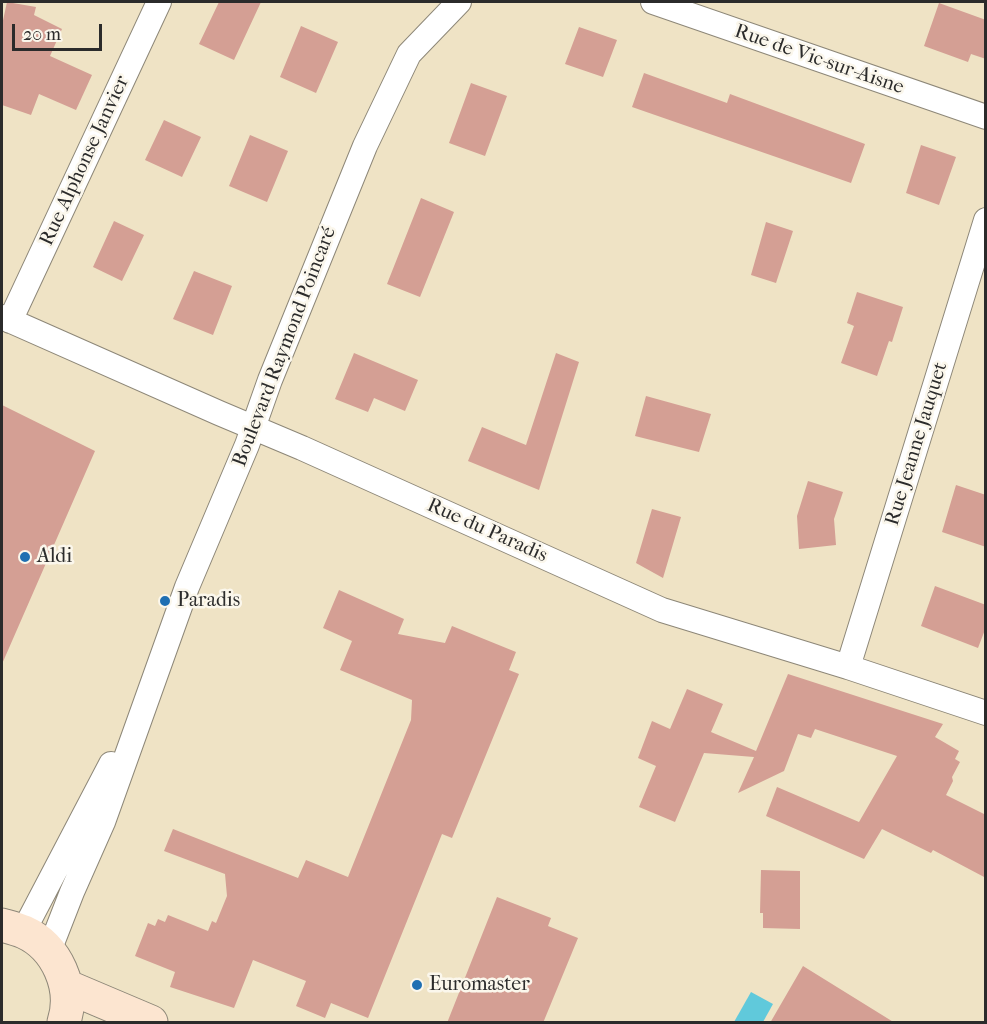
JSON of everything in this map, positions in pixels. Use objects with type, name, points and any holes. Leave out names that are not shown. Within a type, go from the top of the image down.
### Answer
[{"type":"main road","points":[[25,936],[60,968],[66,986],[67,1013],[64,1023]]},
{"type":"main road","points":[[66,986],[151,1023]]},
{"type":"street","name":"Rue Alphonse Janvier","points":[[6,319],[159,2]]},
{"type":"street","name":"Boulevard Raymond Poincaré","points":[[25,936],[72,892],[103,822],[187,587],[365,146],[409,54],[459,2]]},
{"type":"street","name":"Rue de Vic-sur-Aisne","points":[[653,2],[986,117]]},
{"type":"street","name":"Rue Jeanne Jauquet","points":[[848,667],[986,220]]},
{"type":"street","name":"Rue du Paradis","points":[[6,319],[302,448],[662,610],[848,667],[986,713]]},
{"type":"street","name":"Boulevard Raymond Poincaré","points":[[25,936],[84,813],[142,710]]},
{"type":"water","points":[[751,992],[773,1004],[763,1022],[734,1022]]},
{"type":"building","points":[[7,2],[36,7],[34,15],[62,29],[50,56],[92,75],[76,110],[39,94],[31,115],[2,105],[2,25]]},
{"type":"building","points":[[219,2],[261,2],[234,60],[199,44]]},
{"type":"building","points":[[939,3],[986,20],[986,59],[971,54],[968,62],[924,46]]},
{"type":"building","points":[[301,26],[338,42],[316,93],[280,77]]},
{"type":"building","points":[[579,27],[617,40],[603,77],[565,64]]},
{"type":"building","points":[[644,73],[727,103],[730,94],[865,144],[851,183],[632,107]]},
{"type":"building","points":[[471,83],[507,96],[485,156],[449,143]]},
{"type":"building","points":[[164,120],[201,137],[182,177],[145,160]]},
{"type":"building","points":[[250,135],[288,151],[267,202],[229,186]]},
{"type":"building","points":[[921,145],[956,157],[939,205],[906,193]]},
{"type":"building","points":[[421,198],[454,212],[420,297],[387,284]]},
{"type":"building","points":[[114,221],[144,235],[122,281],[93,267]]},
{"type":"building","points":[[766,222],[793,231],[776,283],[751,275]]},
{"type":"building","points":[[194,271],[232,286],[213,335],[173,319]]},
{"type":"building","points":[[857,292],[903,307],[892,342],[889,341],[877,376],[841,363],[854,326],[847,323]]},
{"type":"building","points":[[354,353],[418,380],[405,411],[374,398],[368,412],[335,399]]},
{"type":"building","points":[[556,353],[579,362],[539,490],[468,461],[482,427],[526,445]]},
{"type":"building","points":[[646,396],[711,414],[699,452],[635,436]]},
{"type":"building","name":"Aldi","points":[[2,405],[95,451],[2,664]]},
{"type":"building","points":[[808,481],[843,492],[834,519],[836,545],[799,549],[797,516]]},
{"type":"building","points":[[956,485],[986,495],[986,547],[942,532]]},
{"type":"building","points":[[652,509],[681,517],[663,578],[636,563]]},
{"type":"building","points":[[935,586],[986,605],[986,627],[978,648],[921,626]]},
{"type":"building","points":[[339,590],[404,619],[398,634],[445,643],[452,626],[516,652],[509,670],[519,674],[452,838],[442,834],[368,1018],[331,1003],[325,1018],[296,1006],[306,981],[253,960],[234,1008],[170,987],[175,972],[135,956],[148,923],[155,926],[158,919],[165,922],[168,915],[208,931],[212,921],[216,923],[227,896],[225,874],[164,851],[173,829],[298,878],[306,860],[348,877],[411,720],[412,700],[340,670],[352,641],[323,628]]},
{"type":"building","points":[[788,674],[943,724],[935,737],[959,751],[955,759],[960,762],[946,795],[986,815],[986,878],[933,850],[931,853],[882,829],[864,859],[766,816],[777,787],[859,822],[897,756],[815,729],[811,738],[798,734],[784,771],[738,793],[754,757],[704,753],[675,822],[639,807],[656,766],[638,758],[652,721],[670,729],[687,689],[723,704],[711,732],[756,751]]},
{"type":"building","points":[[761,870],[800,871],[800,929],[763,928],[763,913],[760,913]]},
{"type":"building","points":[[497,897],[551,918],[548,926],[578,938],[543,1023],[447,1023]]},
{"type":"building","points":[[803,966],[895,1023],[770,1023]]},
{"type":"place","name":"Aldi","points":[[25,557]]},
{"type":"place","name":"Paradis","points":[[165,601]]},
{"type":"place","name":"Euromaster","points":[[417,985]]}]
